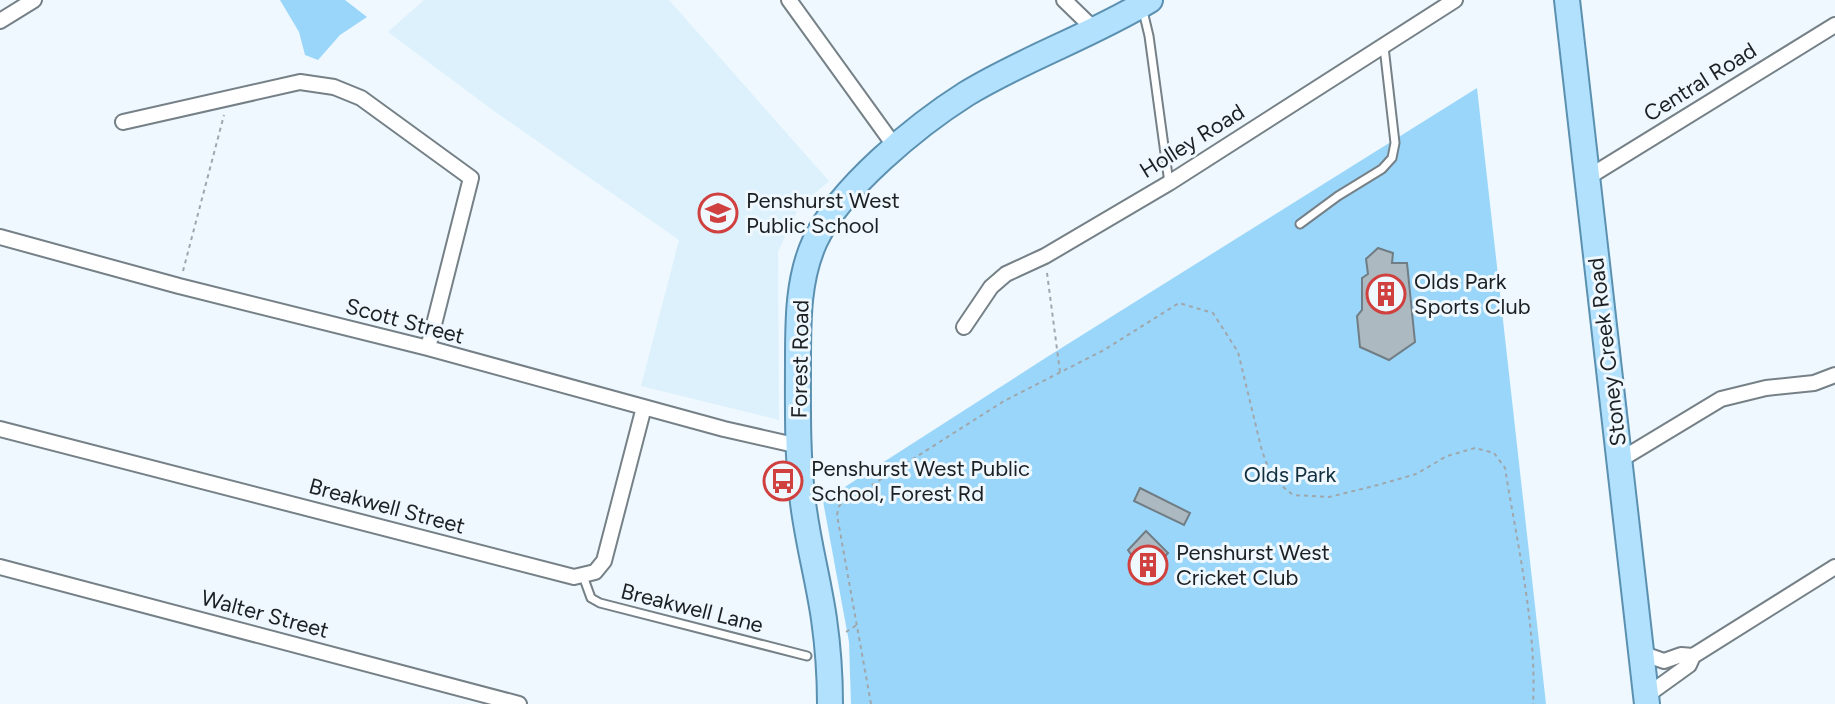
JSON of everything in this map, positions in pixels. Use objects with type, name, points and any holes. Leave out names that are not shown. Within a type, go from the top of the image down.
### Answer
[{"type":"main road","name":"Stoney Creek Road","points":[[1567,0],[1646,700]]},
{"type":"main road","name":"Forest Road","points":[[830,704],[824,621],[806,526],[799,446],[798,316],[806,266],[815,241],[834,209],[856,184],[896,148],[966,94],[1096,31],[1145,3]]},
{"type":"street","points":[[0,21],[34,0]]},
{"type":"street","points":[[789,0],[896,148]]},
{"type":"street","points":[[1064,0],[1096,31]]},
{"type":"street","name":"Holley Road","points":[[964,327],[991,287],[1022,264],[1045,256],[1169,183],[1455,0]]},
{"type":"street","name":"Central Road","points":[[1587,178],[1835,25]]},
{"type":"street","points":[[123,122],[300,82],[334,87],[361,98],[471,178],[428,348]]},
{"type":"street","name":"Scott Street","points":[[0,237],[179,286],[428,348],[724,429],[799,446]]},
{"type":"street","points":[[1620,460],[1721,399],[1766,388],[1814,383],[1835,375]]},
{"type":"street","points":[[583,576],[600,567],[607,551],[644,407]]},
{"type":"street","name":"Breakwell Street","points":[[0,429],[568,576],[583,576]]},
{"type":"street","name":"Walter Street","points":[[0,567],[519,704]]},
{"type":"street","points":[[1646,700],[1689,665],[1693,656],[1835,567]]},
{"type":"street","points":[[1641,653],[1664,661],[1681,655],[1693,656]]},
{"type":"lane","points":[[1145,3],[1169,183]]},
{"type":"lane","points":[[1300,224],[1382,169],[1392,158],[1395,143],[1384,45]]},
{"type":"lane","name":"Breakwell Lane","points":[[583,576],[591,598],[600,603],[807,656]]},
{"type":"path","points":[[179,286],[228,98]]},
{"type":"path","points":[[1045,256],[1060,372]]},
{"type":"path","points":[[871,704],[837,515],[839,506],[1004,401],[1104,350],[1179,303],[1213,313],[1238,352],[1262,451],[1272,478],[1293,495],[1329,497],[1416,474],[1447,456],[1475,448],[1494,453],[1505,468],[1527,609],[1533,704]]},
{"type":"path","points":[[845,633],[858,624]]},
{"type":"shaded area","name":"Penshurst West Public School","points":[[424,0],[669,0],[829,181],[799,207],[778,252],[779,420],[641,386],[679,240],[494,111],[388,32]]},
{"type":"green space","points":[[280,0],[345,0],[367,17],[340,35],[318,60],[305,55],[299,32]]},
{"type":"green space","name":"Olds Park","points":[[1477,88],[1546,704],[851,704],[849,642],[823,501]]},
{"type":"building","name":"Olds Park Sports Club","points":[[1378,248],[1393,253],[1392,263],[1407,263],[1415,342],[1389,360],[1360,347],[1357,316],[1362,310],[1362,278],[1368,274],[1366,259]]},
{"type":"building","points":[[1140,488],[1190,513],[1184,525],[1134,501]]},
{"type":"building","name":"Penshurst West Cricket Club","points":[[1146,531],[1168,553],[1147,577],[1128,550]]},
{"type":"place","name":"Penshurst West Public School","points":[[718,213]]},
{"type":"place","name":"Olds Park Sports Club","points":[[1386,294]]},
{"type":"place","name":"Penshurst West Public School, Forest Rd","points":[[783,481]]},
{"type":"place","name":"Penshurst West Cricket Club","points":[[1148,565]]}]
